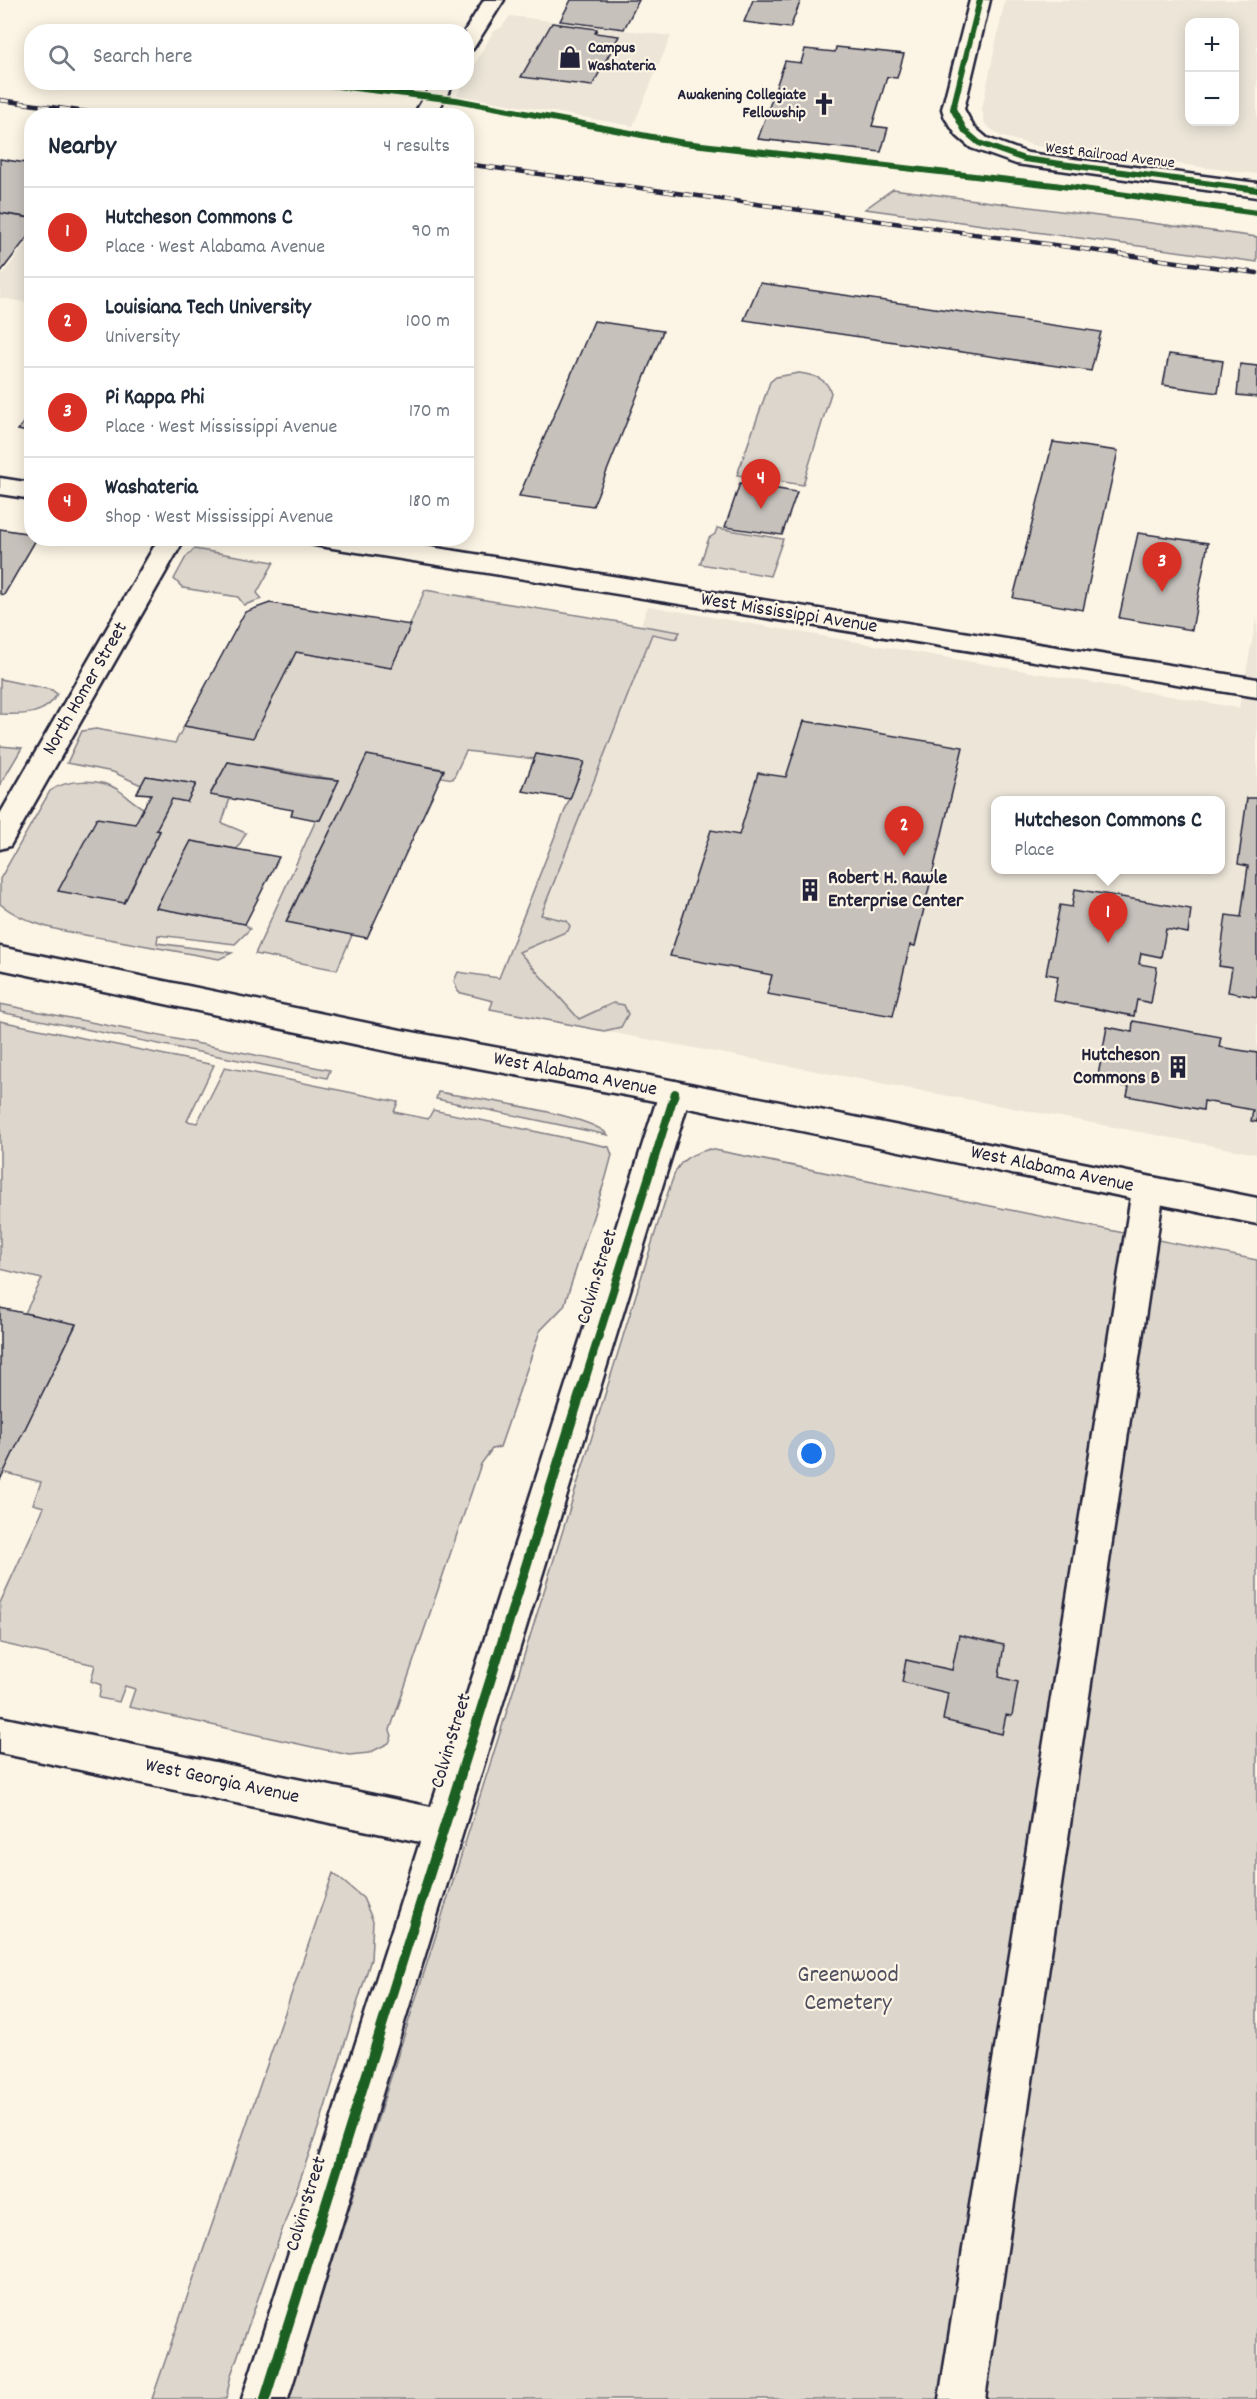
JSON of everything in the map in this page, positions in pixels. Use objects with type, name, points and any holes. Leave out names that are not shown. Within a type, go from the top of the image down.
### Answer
[{"type":"street","points":[[474,32],[494,0]]},
{"type":"street","name":"West Railroad Avenue","points":[[980,0],[953,109],[956,118],[979,143],[1024,159],[1257,190]]},
{"type":"street","points":[[429,108],[439,90]]},
{"type":"street","points":[[0,486],[24,490]]},
{"type":"street","name":"North Homer Street","points":[[0,839],[167,546]]},
{"type":"street","name":"West Mississippi Avenue","points":[[370,546],[1257,688]]},
{"type":"street","name":"West Alabama Avenue","points":[[0,958],[401,1042],[675,1093],[1257,1211]]},
{"type":"street","name":"Colvin Street","points":[[265,2399],[675,1093]]},
{"type":"street","points":[[962,2399],[1148,1190]]},
{"type":"street","name":"West Georgia Avenue","points":[[0,1735],[444,1828]]},
{"type":"shaded area","points":[[1005,0],[1257,0],[1257,174],[1037,146],[1000,136],[985,124],[982,109]]},
{"type":"shaded area","points":[[510,16],[671,36],[633,126],[457,95],[460,90],[474,90],[474,66],[493,32],[502,27]]},
{"type":"shaded area","points":[[24,246],[24,302],[0,298],[0,278]]},
{"type":"shaded area","points":[[648,606],[1239,708],[1257,616],[1257,1154],[493,1010]]},
{"type":"green space","points":[[893,189],[1257,237],[1257,262],[865,209]]},
{"type":"green space","points":[[799,373],[814,376],[823,381],[831,393],[803,485],[737,475],[770,382],[776,377]]},
{"type":"green space","points":[[717,528],[783,539],[770,576],[700,564],[709,538],[715,534]]},
{"type":"green space","points":[[194,549],[274,562],[257,593],[262,599],[244,605],[238,597],[183,588],[174,579],[186,557]]},
{"type":"green space","points":[[425,590],[680,632],[676,639],[652,634],[541,915],[567,921],[570,926],[568,931],[519,952],[579,1019],[613,1003],[624,1005],[628,1014],[621,1027],[604,1031],[490,1009],[493,1001],[458,992],[454,981],[458,972],[499,978],[584,762],[537,754],[535,759],[466,751],[453,779],[441,777],[444,769],[367,756],[286,921],[352,935],[337,970],[255,954],[316,820],[320,820],[339,780],[228,762],[210,794],[230,798],[222,823],[246,833],[237,849],[191,841],[156,908],[245,924],[250,929],[235,944],[158,935],[157,943],[232,953],[219,959],[54,929],[25,919],[0,904],[0,879],[50,791],[73,782],[101,783],[117,789],[143,808],[124,903],[160,831],[156,830],[172,799],[187,802],[196,784],[146,776],[141,785],[113,772],[67,763],[82,731],[96,729],[175,743],[184,726],[252,737],[296,652],[391,668]]},
{"type":"green space","points":[[0,679],[52,690],[57,694],[47,707],[33,713],[0,714]]},
{"type":"green space","points":[[0,746],[22,748],[0,785]]},
{"type":"green space","points":[[0,1004],[330,1070],[327,1078],[0,1012]]},
{"type":"green space","points":[[0,1021],[214,1065],[187,1121],[197,1123],[225,1067],[398,1102],[394,1112],[428,1119],[433,1110],[609,1147],[612,1155],[606,1177],[564,1306],[540,1331],[500,1447],[492,1449],[481,1464],[390,1730],[392,1736],[389,1743],[369,1753],[349,1755],[129,1707],[135,1689],[125,1686],[119,1702],[99,1698],[101,1685],[91,1681],[95,1665],[0,1643],[0,1603],[44,1507],[33,1504],[41,1482],[3,1472],[76,1325],[25,1313],[42,1279],[0,1269]]},
{"type":"green space","points":[[438,1092],[579,1120],[597,1127],[608,1135],[436,1099]]},
{"type":"green space","name":"Greenwood Cemetery","points":[[710,1149],[1257,1260],[1257,2399],[289,2399],[505,1717],[665,1201],[678,1166],[689,1156]]},
{"type":"green space","points":[[333,1873],[363,1898],[373,1921],[371,1959],[322,2117],[231,2375],[226,2399],[152,2399]]},
{"type":"building","points":[[571,0],[639,0],[624,29],[560,21]]},
{"type":"building","points":[[753,0],[801,0],[790,28],[744,22]]},
{"type":"building","name":"Campus Washateria","points":[[552,23],[597,29],[595,33],[619,36],[592,86],[521,77]]},
{"type":"building","name":"Awakening Collegiate Fellowship","points":[[836,47],[904,54],[897,78],[887,77],[872,126],[888,128],[881,152],[758,139],[785,61],[801,63],[805,49],[835,52]]},
{"type":"building","points":[[0,159],[24,163],[24,217],[0,213]]},
{"type":"building","points":[[0,213],[24,217],[24,242],[0,273]]},
{"type":"building","points":[[760,283],[1101,332],[1091,371],[744,320]]},
{"type":"building","points":[[594,321],[663,331],[593,506],[519,496]]},
{"type":"building","points":[[1169,354],[1223,361],[1218,393],[1163,385]]},
{"type":"building","points":[[1240,364],[1257,366],[1257,397],[1237,395]]},
{"type":"building","points":[[24,421],[24,431],[18,430]]},
{"type":"building","points":[[1053,442],[1118,451],[1083,610],[1013,598]]},
{"type":"building","points":[[740,483],[797,492],[782,535],[725,527]]},
{"type":"building","points":[[0,529],[24,533],[24,546],[32,546],[4,595],[0,594]]},
{"type":"building","points":[[1138,533],[1208,543],[1192,630],[1119,618]]},
{"type":"building","points":[[270,603],[411,625],[391,668],[296,652],[253,738],[184,726],[245,612]]},
{"type":"building","name":"Robert H. Rawle Enterprise Center","points":[[804,721],[963,747],[915,946],[910,945],[893,1016],[767,994],[772,975],[670,956],[711,830],[739,835],[758,773],[786,777]]},
{"type":"building","points":[[536,754],[584,762],[570,799],[522,791]]},
{"type":"building","points":[[367,755],[444,770],[367,938],[286,922]]},
{"type":"building","points":[[228,762],[309,777],[339,780],[320,820],[316,820],[291,815],[293,810],[210,795]]},
{"type":"building","points":[[146,776],[196,784],[187,802],[172,799],[156,830],[160,831],[124,903],[58,891],[97,818],[135,824],[151,794],[137,793]]},
{"type":"building","points":[[1247,798],[1257,798],[1257,997],[1228,992],[1232,968],[1219,966],[1226,915],[1241,917],[1248,866],[1238,864]]},
{"type":"building","points":[[191,841],[279,857],[245,924],[156,908]]},
{"type":"building","points":[[1075,889],[1191,909],[1188,933],[1166,929],[1161,957],[1141,953],[1139,964],[1157,967],[1151,1003],[1137,1000],[1134,1016],[1054,1001],[1058,976],[1046,974],[1060,905],[1072,907]]},
{"type":"building","name":"Hutcheson Commons B","points":[[1133,1021],[1221,1037],[1219,1047],[1257,1053],[1257,1122],[1251,1121],[1253,1110],[1204,1101],[1203,1110],[1127,1096],[1129,1087],[1097,1081],[1107,1027],[1132,1032]]},
{"type":"building","points":[[0,1308],[76,1324],[0,1480]]},
{"type":"building","points":[[959,1635],[1004,1645],[999,1677],[1018,1682],[1012,1716],[1006,1715],[1002,1734],[943,1720],[948,1693],[902,1682],[906,1660],[952,1670]]},
{"type":"railway","points":[[0,100],[58,108]]},
{"type":"railway","points":[[474,165],[1257,273]]},
{"type":"cycle path","points":[[980,0],[953,109],[965,131],[979,143],[1024,159],[1257,190]]},
{"type":"cycle path","points":[[372,90],[456,100],[684,143],[1054,185],[1257,213]]},
{"type":"cycle path","points":[[265,2399],[675,1093]]},
{"type":"place","name":"Campus Washateria","points":[[570,57]]},
{"type":"place","name":"Awakening Collegiate Fellowship","points":[[824,104]]},
{"type":"place","name":"Washateria","points":[[761,509]]},
{"type":"place","name":"Pi Kappa Phi","points":[[1162,592]]},
{"type":"place","name":"Louisiana Tech University","points":[[904,856]]},
{"type":"place","name":"Robert H. Rawle Enterprise Center","points":[[810,890]]},
{"type":"place","name":"Hutcheson Commons C","points":[[1108,943]]},
{"type":"place","name":"Hutcheson Commons B","points":[[1178,1067]]}]
